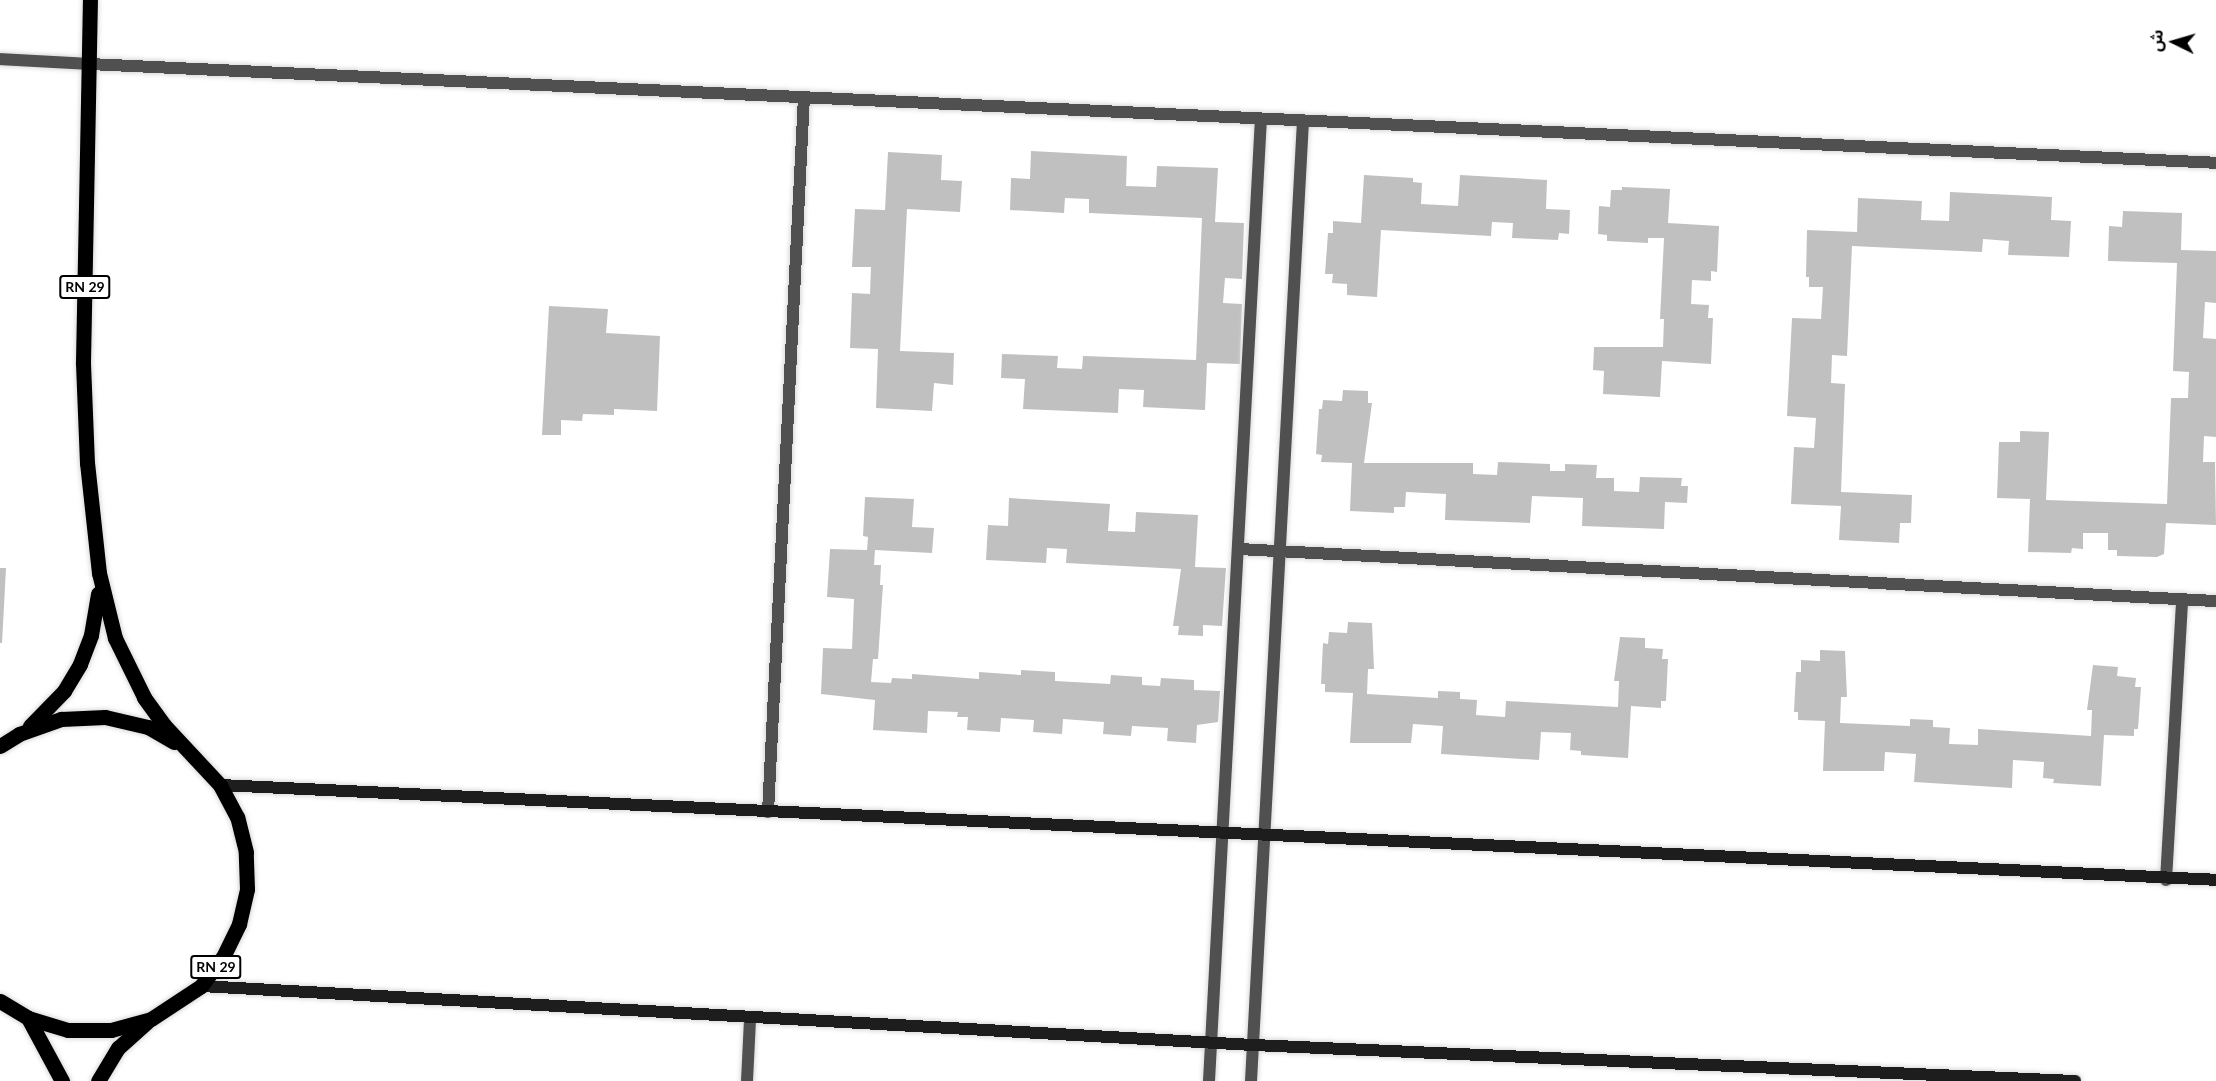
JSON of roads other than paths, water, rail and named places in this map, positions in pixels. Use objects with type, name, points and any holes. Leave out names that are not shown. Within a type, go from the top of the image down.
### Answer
[{"type":"main road","name":"RN 29","points":[[90,0],[84,393],[99,573],[105,606],[128,669],[164,725],[220,785],[241,834],[247,889],[239,924],[223,957],[201,986],[151,1019],[118,1048],[98,1081]]},
{"type":"main road","name":"RN 29","points":[[0,746],[44,715],[80,664],[98,604],[99,573]]},
{"type":"main road","name":"RN 29","points":[[19,734],[61,719],[105,717],[148,727],[187,749]]},
{"type":"main road","points":[[220,785],[2166,880],[2216,880]]},
{"type":"main road","points":[[201,986],[750,1019],[1211,1043],[2075,1081]]},
{"type":"main road","name":"RN 29","points":[[0,1001],[28,1018],[68,1030],[111,1030],[151,1019]]},
{"type":"main road","points":[[28,1018],[62,1081]]},
{"type":"street","points":[[0,59],[2216,163]]},
{"type":"street","points":[[768,812],[804,97]]},
{"type":"street","points":[[1209,1081],[1261,119]]},
{"type":"street","points":[[1251,1081],[1303,120]]},
{"type":"street","points":[[1239,549],[2216,601]]},
{"type":"street","points":[[2166,880],[2182,599]]},
{"type":"street","points":[[747,1081],[750,1019]]}]
